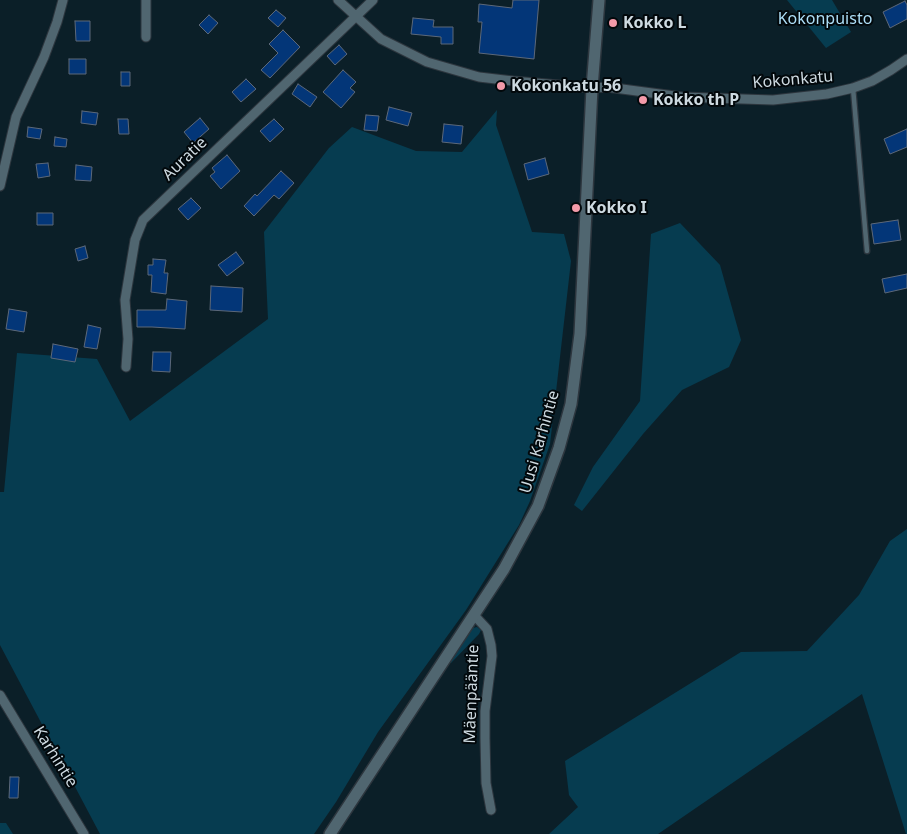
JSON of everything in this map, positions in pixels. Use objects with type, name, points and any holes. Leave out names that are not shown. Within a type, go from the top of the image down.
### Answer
[{"type":"street","points":[[0,186],[16,117],[44,57],[63,0]]},
{"type":"street","points":[[146,0],[146,37]]},
{"type":"street","name":"Kokonkatu","points":[[338,0],[382,39],[427,62],[480,77],[592,88],[607,87],[682,97],[773,100],[827,94],[853,88],[872,81],[907,59]]},
{"type":"street","name":"Auratie","points":[[126,367],[128,339],[125,300],[135,240],[142,220],[373,0]]},
{"type":"street","name":"Uusi Karhintie","points":[[330,834],[504,569],[538,506],[559,448],[571,404],[580,334],[592,88],[599,0]]},
{"type":"street","name":"Mäenpääntie","points":[[474,615],[487,629],[491,645],[485,711],[486,783],[491,810]]},
{"type":"street","name":"Karhintie","points":[[0,695],[84,834]]},
{"type":"lane","points":[[853,88],[867,251]]},
{"type":"green space","name":"Kokonpuisto","points":[[787,0],[832,0],[851,32],[826,48]]},
{"type":"green space","points":[[497,110],[496,125],[532,232],[564,234],[571,261],[550,444],[530,501],[519,525],[466,610],[378,732],[336,802],[314,834],[100,834],[0,645],[0,492],[4,492],[17,353],[97,359],[130,421],[268,319],[264,232],[329,148],[352,127],[416,151],[462,152]]},
{"type":"green space","points":[[680,223],[720,265],[741,340],[729,367],[682,390],[643,434],[582,511],[574,505],[593,467],[640,401],[651,234]]},
{"type":"green space","points":[[907,529],[907,834],[862,694],[658,834],[549,834],[578,807],[569,795],[565,761],[741,652],[807,651],[859,595],[890,541]]},
{"type":"green space","points":[[477,627],[481,630],[479,634],[451,663],[473,628]]},
{"type":"green space","points":[[0,823],[6,823],[13,834],[0,834]]},
{"type":"building","points":[[513,0],[539,0],[534,59],[479,53],[482,22],[478,22],[479,4],[512,8]]},
{"type":"building","points":[[905,1],[907,5],[907,19],[890,28],[883,12]]},
{"type":"building","points":[[276,10],[286,18],[278,27],[268,18]]},
{"type":"building","points":[[209,15],[218,23],[208,34],[199,25]]},
{"type":"building","points":[[413,18],[434,20],[433,27],[453,27],[453,44],[441,44],[441,37],[411,34]]},
{"type":"building","points":[[75,21],[90,21],[90,41],[76,41]]},
{"type":"building","points":[[283,30],[300,47],[270,78],[261,70],[278,53],[269,44]]},
{"type":"building","points":[[339,45],[347,54],[335,65],[327,56]]},
{"type":"building","points":[[69,59],[86,59],[86,74],[69,74]]},
{"type":"building","points":[[343,70],[356,82],[350,88],[355,92],[341,108],[323,92]]},
{"type":"building","points":[[121,72],[130,72],[130,86],[121,86]]},
{"type":"building","points":[[246,79],[256,89],[241,102],[232,92]]},
{"type":"building","points":[[298,84],[317,97],[310,107],[292,94]]},
{"type":"building","points":[[389,107],[412,113],[408,126],[386,120]]},
{"type":"building","points":[[82,111],[98,113],[96,125],[81,123]]},
{"type":"building","points":[[366,115],[379,116],[377,131],[364,130]]},
{"type":"building","points":[[200,118],[209,129],[193,143],[184,132]]},
{"type":"building","points":[[118,119],[128,119],[129,134],[119,134]]},
{"type":"building","points":[[274,119],[284,129],[270,142],[260,131]]},
{"type":"building","points":[[444,124],[463,126],[461,144],[442,142]]},
{"type":"building","points":[[28,127],[42,129],[40,139],[27,137]]},
{"type":"building","points":[[907,129],[907,147],[890,154],[884,139]]},
{"type":"building","points":[[55,137],[67,139],[66,147],[54,146]]},
{"type":"building","points":[[227,155],[240,171],[221,189],[210,176],[215,172],[212,168]]},
{"type":"building","points":[[545,158],[549,174],[528,180],[524,164]]},
{"type":"building","points":[[48,163],[50,176],[38,178],[36,164]]},
{"type":"building","points":[[76,165],[92,167],[91,181],[75,180]]},
{"type":"building","points":[[281,171],[294,183],[279,199],[274,195],[254,216],[244,206],[255,194],[257,196]]},
{"type":"building","points":[[191,198],[201,208],[188,220],[178,209]]},
{"type":"building","points":[[37,213],[53,213],[53,225],[37,225]]},
{"type":"building","points":[[898,220],[901,240],[874,244],[871,224]]},
{"type":"building","points":[[85,246],[88,258],[78,261],[75,249]]},
{"type":"building","points":[[236,252],[244,263],[227,276],[218,265]]},
{"type":"building","points":[[153,259],[166,260],[164,273],[168,273],[166,294],[151,292],[152,275],[148,275],[148,265],[153,265]]},
{"type":"building","points":[[907,274],[907,288],[885,293],[882,279]]},
{"type":"building","points":[[211,286],[243,288],[242,312],[210,310]]},
{"type":"building","points":[[167,299],[187,301],[185,329],[137,327],[137,310],[166,310]]},
{"type":"building","points":[[9,309],[27,312],[24,332],[6,329]]},
{"type":"building","points":[[88,325],[101,328],[97,349],[84,347]]},
{"type":"building","points":[[53,344],[78,349],[75,362],[51,358]]},
{"type":"building","points":[[153,352],[171,352],[170,372],[152,371]]},
{"type":"building","points":[[10,777],[19,777],[18,798],[9,798]]},
{"type":"place","name":"Kokko L","points":[[613,23]]},
{"type":"place","name":"Kokonkatu 56","points":[[501,86]]},
{"type":"place","name":"Kokko th P","points":[[643,100]]},
{"type":"place","name":"Kokko I","points":[[576,208]]}]
